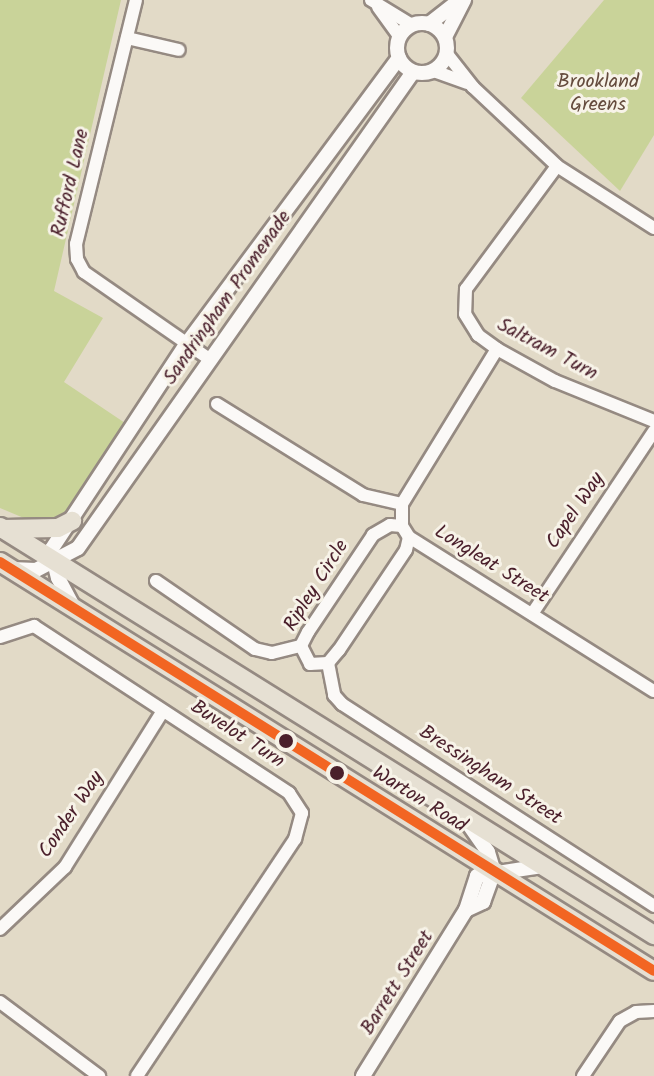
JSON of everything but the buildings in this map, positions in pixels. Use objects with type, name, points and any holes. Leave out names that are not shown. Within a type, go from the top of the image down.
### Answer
[{"type":"main road","points":[[2,528],[58,528],[72,521]]},
{"type":"main road","name":"Warton Road","points":[[2,528],[654,935]]},
{"type":"main road","name":"Warton Road","points":[[6,566],[654,971]]},
{"type":"street","name":"Rufford Lane","points":[[136,0],[76,244],[77,259],[84,272],[185,346],[209,359]]},
{"type":"street","points":[[372,1],[412,25],[429,24],[462,0]]},
{"type":"street","points":[[462,0],[445,37],[447,54],[473,87],[557,166],[654,228]]},
{"type":"street","points":[[372,1],[400,37],[399,58],[413,72],[434,71],[473,87]]},
{"type":"street","points":[[429,24],[445,37]]},
{"type":"street","points":[[400,37],[412,25]]},
{"type":"street","points":[[127,38],[179,50]]},
{"type":"street","points":[[434,71],[447,54]]},
{"type":"street","name":"Sandringham Promenade","points":[[399,58],[185,346],[51,550],[54,563],[78,548],[413,72]]},
{"type":"street","name":"Saltram Turn","points":[[557,166],[462,300],[469,325],[497,349],[555,381],[654,421]]},
{"type":"street","points":[[328,663],[406,550],[402,504],[497,349]]},
{"type":"street","points":[[217,404],[363,495],[402,504]]},
{"type":"street","name":"Capel Way","points":[[532,614],[654,431]]},
{"type":"street","name":"Ripley Circle","points":[[328,663],[310,664],[301,646],[373,535],[390,525],[405,532]]},
{"type":"street","name":"Longleat Street","points":[[405,532],[654,691]]},
{"type":"street","points":[[6,566],[36,570],[54,563],[75,610]]},
{"type":"street","points":[[156,581],[255,649],[272,653],[301,646]]},
{"type":"street","name":"Buvelot Turn","points":[[0,637],[34,626],[289,793],[302,813],[295,839],[137,1076]]},
{"type":"street","name":"Bressingham Street","points":[[328,663],[334,695],[342,704],[654,906]]},
{"type":"street","name":"Conder Way","points":[[0,929],[65,867],[163,711]]},
{"type":"street","points":[[462,816],[481,840],[494,872],[542,866]]},
{"type":"street","name":"Barrett Street","points":[[363,1076],[466,910],[477,876],[494,872]]},
{"type":"street","points":[[0,1002],[99,1076]]},
{"type":"street","points":[[583,1076],[620,1021],[636,1012],[654,1011]]},
{"type":"green space","points":[[0,0],[121,0],[54,291],[103,318],[64,382],[128,425],[59,520],[31,521],[0,508]]},
{"type":"green space","name":"Brookland Greens","points":[[604,0],[654,0],[654,135],[620,191],[521,98]]},
{"type":"transit line","points":[[0,562],[654,971]]}]
